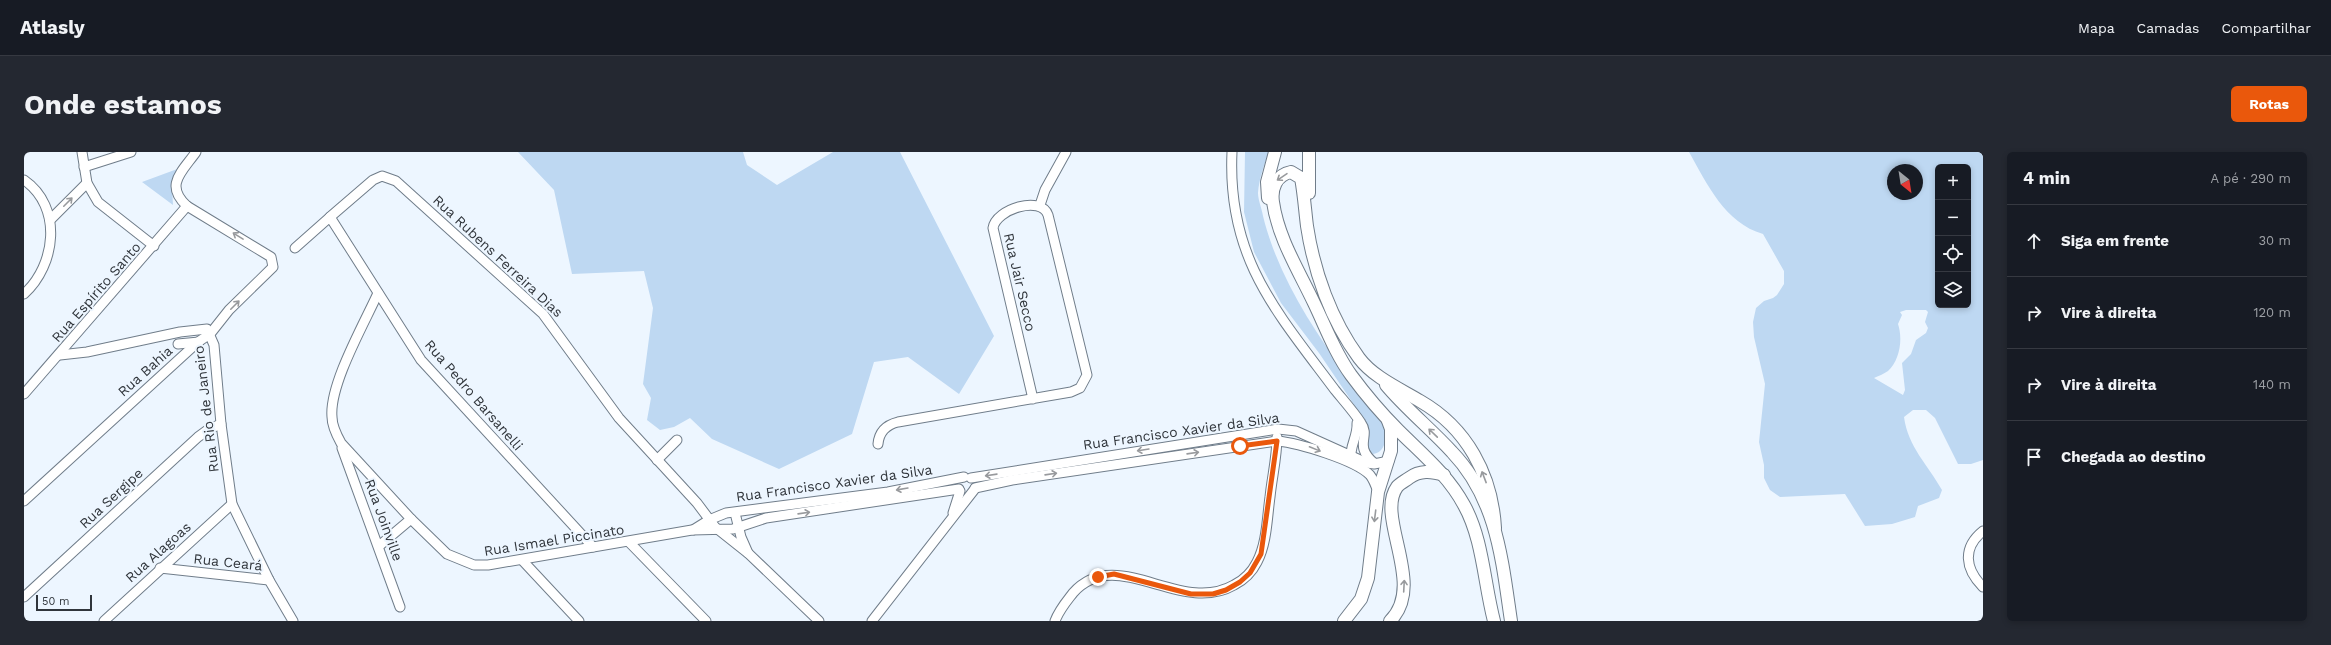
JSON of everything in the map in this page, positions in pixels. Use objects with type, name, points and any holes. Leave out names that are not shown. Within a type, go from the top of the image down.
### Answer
[{"type":"main road","points":[[1275,152],[1267,182],[1272,221],[1294,272],[1326,329],[1365,383],[1441,463],[1463,491],[1477,521],[1481,535],[1495,621]]},
{"type":"main road","points":[[1309,152],[1309,195],[1321,261],[1342,319],[1375,372],[1398,399],[1453,452],[1480,491],[1495,528],[1503,560],[1511,621]]},
{"type":"main road","points":[[1495,528],[1494,508],[1482,471],[1452,424],[1443,415],[1375,372],[1367,366],[1355,352],[1329,303],[1312,249],[1301,178],[1294,173],[1286,173],[1277,180],[1273,192],[1277,217],[1290,253],[1341,360],[1386,418],[1444,475],[1464,505],[1474,529],[1495,621]]},
{"type":"main road","points":[[1357,621],[1361,599],[1368,578],[1378,492],[1389,461],[1392,443],[1391,429],[1386,418]]},
{"type":"main road","points":[[1453,452],[1479,501],[1492,535],[1505,621]]},
{"type":"main road","points":[[1390,621],[1400,606],[1404,578],[1391,504],[1393,494],[1397,487],[1420,472],[1433,472],[1444,475]]},
{"type":"main road","points":[[1344,621],[1361,599]]},
{"type":"street","points":[[82,152],[87,183],[98,202],[154,246]]},
{"type":"street","points":[[84,167],[131,152]]},
{"type":"street","points":[[187,206],[177,195],[176,184],[196,152]]},
{"type":"street","points":[[878,444],[881,433],[894,423],[1033,399],[1075,390],[1083,384],[1087,375],[1048,215],[1040,206],[1045,190],[1066,152]]},
{"type":"street","points":[[1232,152],[1231,173],[1234,207],[1241,240],[1253,271],[1277,312],[1363,427],[1362,448],[1364,453],[1374,464],[1389,461]]},
{"type":"street","name":"Rua Rubens Ferreira Dias","points":[[330,217],[373,180],[382,176],[396,181],[543,314],[600,395],[657,460],[698,502],[718,516]]},
{"type":"street","points":[[24,180],[40,195],[50,220],[50,244],[47,259],[41,274],[24,294]]},
{"type":"street","points":[[50,220],[87,183]]},
{"type":"street","name":"Rua Jair Secco","points":[[1033,399],[993,228],[996,218],[1004,212],[1032,205],[1040,206]]},
{"type":"street","name":"Rua Espírito Santo","points":[[24,394],[60,355],[187,206]]},
{"type":"street","name":"Rua Bahia","points":[[24,501],[198,342],[210,334],[229,310],[273,267],[271,257],[187,206]]},
{"type":"street","points":[[295,248],[330,217]]},
{"type":"street","name":"Rua Pedro Barsanelli","points":[[330,217],[421,360],[593,547]]},
{"type":"street","name":"Rua Ismael Piccinato","points":[[378,293],[340,377],[333,400],[331,416],[334,429],[341,443],[411,520],[447,554],[474,566],[488,566],[692,530],[718,530]]},
{"type":"street","name":"Rua Rio de Janeiro","points":[[60,355],[87,352],[180,332],[204,329],[208,330],[215,349],[221,424],[232,504],[269,580],[293,621]]},
{"type":"street","points":[[175,363],[180,332]]},
{"type":"street","points":[[178,344],[198,342],[206,343],[215,349]]},
{"type":"street","points":[[1352,465],[1350,455],[1351,445],[1357,434],[1356,418]]},
{"type":"street","name":"Rua Sergipe","points":[[24,597],[198,437],[209,429],[221,424]]},
{"type":"street","points":[[1055,621],[1067,600],[1077,589],[1098,577],[1114,574],[1191,594],[1213,594],[1226,590],[1240,582],[1250,573],[1261,554],[1278,429]]},
{"type":"street","name":"Rua Francisco Xavier da Silva","points":[[709,520],[735,512],[880,493],[968,477],[1278,429],[1296,431],[1335,449],[1374,464]]},
{"type":"street","points":[[657,460],[677,440]]},
{"type":"street","name":"Rua Francisco Xavier da Silva","points":[[974,489],[1012,480],[1277,441],[1295,442],[1312,447],[1352,465],[1371,476],[1378,492]]},
{"type":"street","name":"Rua Joinville","points":[[341,443],[400,607]]},
{"type":"street","points":[[1335,449],[1351,445]]},
{"type":"street","points":[[872,621],[974,489],[975,482],[968,477],[960,481],[952,516]]},
{"type":"street","points":[[940,482],[942,492]]},
{"type":"street","points":[[959,490],[967,494],[974,489]]},
{"type":"street","name":"Rua Francisco Xavier da Silva","points":[[718,530],[739,526],[766,518],[959,490]]},
{"type":"street","name":"Rua Rubens Ferreira Dias","points":[[698,502],[709,520],[718,530],[749,554]]},
{"type":"street","name":"Rua Alagoas","points":[[104,621],[160,568],[232,504]]},
{"type":"street","points":[[735,512],[741,536],[749,554],[819,621]]},
{"type":"street","points":[[379,546],[411,520]]},
{"type":"street","name":"Rua Ismael Piccinato","points":[[692,530],[709,520]]},
{"type":"street","points":[[1983,531],[1972,541],[1967,552],[1967,562],[1972,574],[1983,587]]},
{"type":"street","points":[[629,542],[706,621]]},
{"type":"street","points":[[522,560],[579,621]]},
{"type":"street","name":"Rua Ceará","points":[[160,568],[269,580]]},
{"type":"shaded area","points":[[518,152],[743,152],[747,165],[777,185],[833,152],[900,152],[994,336],[959,394],[908,357],[874,362],[852,434],[779,469],[712,439],[690,418],[674,427],[660,430],[647,420],[651,398],[643,384],[653,308],[644,271],[572,274],[554,190]]},
{"type":"shaded area","points":[[1245,152],[1269,152],[1261,177],[1258,193],[1259,202],[1269,237],[1286,279],[1320,338],[1382,420],[1386,438],[1383,447],[1377,453],[1373,454],[1368,450],[1363,418],[1319,353],[1281,303],[1254,252],[1244,212]]},
{"type":"shaded area","points":[[1689,152],[1983,152],[1983,460],[1971,464],[1958,464],[1935,418],[1926,410],[1913,410],[1904,417],[1906,428],[1914,447],[1942,490],[1939,498],[1918,506],[1915,517],[1892,524],[1865,526],[1845,494],[1780,497],[1770,490],[1764,478],[1764,465],[1759,442],[1765,384],[1754,337],[1753,322],[1756,308],[1764,301],[1777,295],[1784,284],[1784,271],[1763,234],[1750,229],[1738,221],[1718,201]],"holes":[[[1906,310],[1926,310],[1928,312],[1925,322],[1928,328],[1926,333],[1916,340],[1911,354],[1902,363],[1905,390],[1903,395],[1874,378],[1888,371],[1898,355],[1900,343],[1898,324],[1902,315],[1900,312]]]},
{"type":"shaded area","points":[[180,168],[172,187],[173,205],[142,182]]},
{"type":"route","points":[[1098,577],[1114,574],[1191,594],[1213,594],[1226,590],[1240,582],[1250,573],[1261,554],[1264,543],[1277,441],[1240,446]]}]
